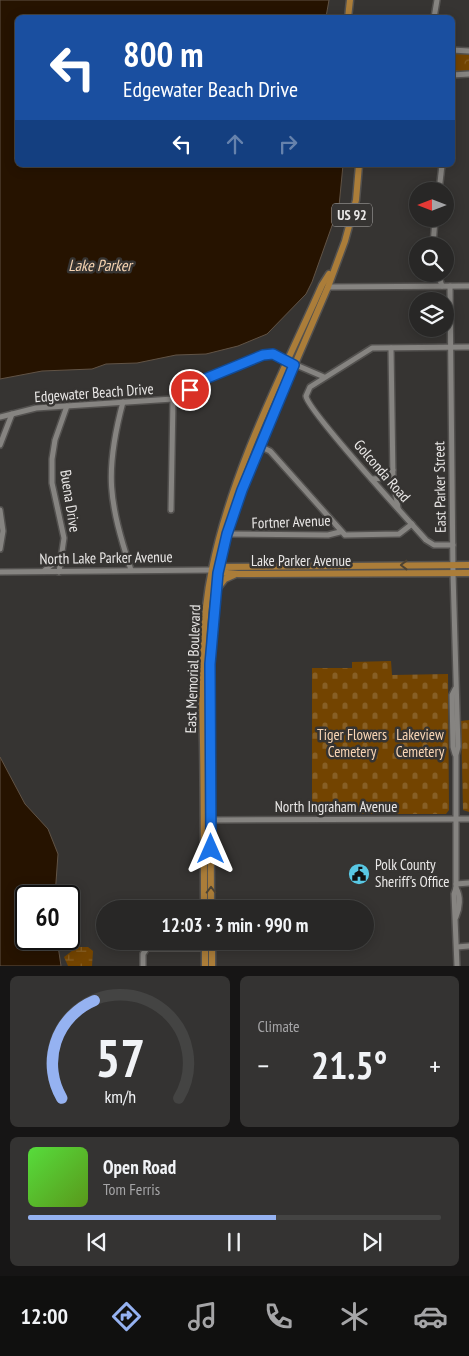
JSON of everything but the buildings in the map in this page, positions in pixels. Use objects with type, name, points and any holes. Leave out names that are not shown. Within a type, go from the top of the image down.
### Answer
[{"type":"main road","points":[[348,15],[350,0]]},
{"type":"main road","name":"East Memorial Boulevard","points":[[211,900],[202,700],[204,627],[234,489],[328,287],[331,272],[353,212],[359,167]]},
{"type":"main road","name":"East Memorial Boulevard","points":[[204,900],[210,717],[210,645],[216,570],[227,534],[291,363],[322,284],[331,272]]},
{"type":"main road","name":"Lake Parker Avenue","points":[[216,570],[469,565]]},
{"type":"main road","name":"Lake Parker Avenue","points":[[216,570],[238,574],[469,573]]},
{"type":"main road","points":[[215,592],[225,579],[238,574]]},
{"type":"main road","points":[[202,700],[206,714],[210,717]]},
{"type":"main road","points":[[205,950],[205,966]]},
{"type":"main road","points":[[212,950],[212,966]]},
{"type":"street","points":[[434,15],[437,0]]},
{"type":"street","points":[[455,50],[469,51]]},
{"type":"street","points":[[455,75],[469,74]]},
{"type":"street","points":[[440,182],[442,167]]},
{"type":"street","points":[[441,282],[442,286]]},
{"type":"street","name":"East Parker Street","points":[[450,286],[455,688],[452,695],[453,739],[456,755],[456,886],[454,894],[457,966]]},
{"type":"street","points":[[328,287],[469,286]]},
{"type":"street","points":[[324,377],[366,351],[377,348],[469,348]]},
{"type":"street","points":[[391,348],[393,470],[398,508]]},
{"type":"street","name":"Edgewater Beach Drive","points":[[0,417],[36,408],[173,399],[186,393],[200,381],[263,355],[273,354],[324,377]]},
{"type":"street","name":"Golconda Road","points":[[324,377],[310,387],[306,396],[308,405],[430,542],[453,545]]},
{"type":"street","points":[[171,510],[173,399]]},
{"type":"street","points":[[122,402],[111,450],[111,495],[117,526],[131,570]]},
{"type":"street","name":"Buena Drive","points":[[59,572],[63,531],[52,483],[52,468],[55,440],[67,406]]},
{"type":"street","points":[[0,444],[12,414]]},
{"type":"street","points":[[259,446],[270,451],[340,532]]},
{"type":"street","points":[[372,479],[385,478],[393,470]]},
{"type":"street","points":[[0,510],[3,531],[0,549]]},
{"type":"street","name":"Fortner Avenue","points":[[227,534],[328,535],[340,532],[345,535],[397,535],[412,524]]},
{"type":"street","points":[[41,572],[53,566],[61,557],[64,565],[70,572]]},
{"type":"street","name":"North Lake Parker Avenue","points":[[0,572],[216,570]]},
{"type":"street","name":"North Ingraham Avenue","points":[[207,820],[469,819]]},
{"type":"street","points":[[456,886],[469,884]]},
{"type":"street","points":[[457,947],[469,946]]},
{"type":"street","points":[[143,966],[143,954],[146,950]]},
{"type":"green space","points":[[455,53],[469,53],[469,73],[455,73]]},
{"type":"green space","points":[[391,661],[392,675],[448,674],[449,810],[446,814],[312,814],[312,668],[352,668],[352,662]]},
{"type":"green space","points":[[469,720],[469,812],[463,810],[461,721]]},
{"type":"green space","points":[[80,947],[88,947],[93,951],[92,966],[68,966],[64,957],[73,950],[80,950]]},
{"type":"water","name":"Lake Parker","points":[[0,0],[329,0],[326,15],[15,15],[15,167],[343,167],[339,206],[312,282],[306,294],[267,334],[238,346],[206,354],[176,355],[137,363],[106,364],[92,369],[42,371],[0,379]]},
{"type":"water","points":[[0,757],[25,804],[48,829],[58,854],[56,885],[15,885],[15,950],[59,950],[61,966],[0,966]]},
{"type":"place","name":"Polk County Sheriff's Office","points":[[359,874]]},
{"type":"route","points":[[190,390],[200,381],[266,354],[273,354],[294,365],[237,503],[227,534],[218,573],[213,611],[210,664],[211,849]]},
{"type":"park label","name":"Tiger Flowers Cemetery","points":[[352,744]]},
{"type":"park label","name":"Lakeview Cemetery","points":[[420,744]]}]
